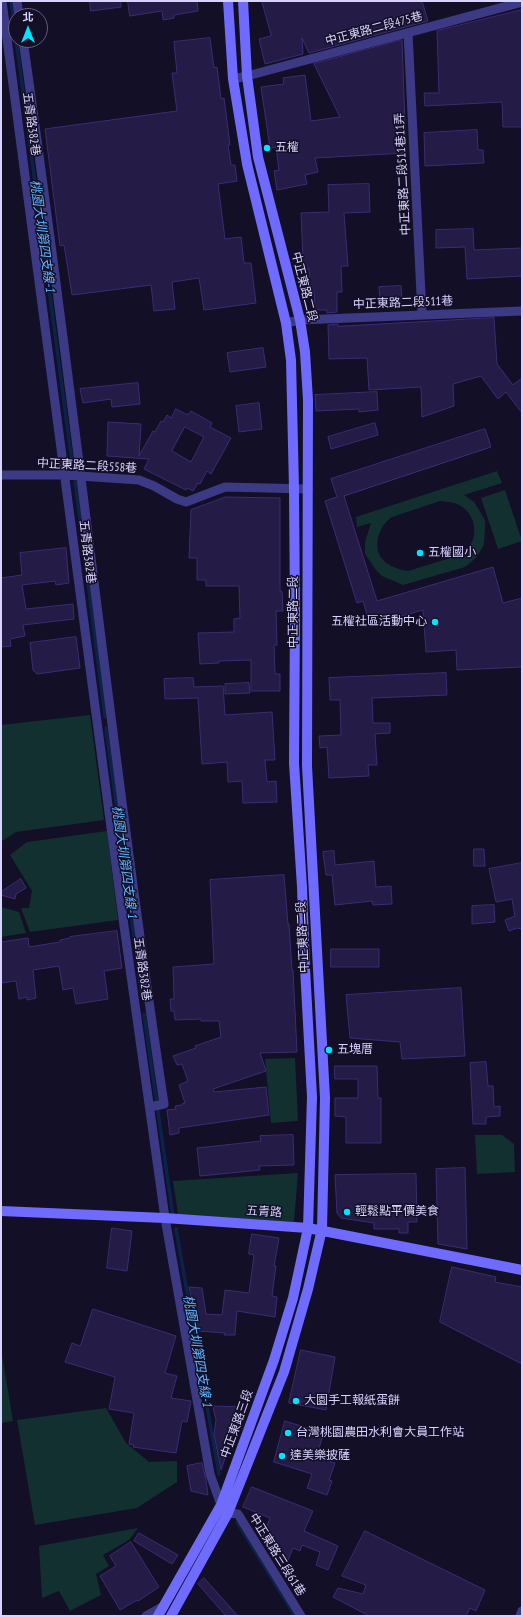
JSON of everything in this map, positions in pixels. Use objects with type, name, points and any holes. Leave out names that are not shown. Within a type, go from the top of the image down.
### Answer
[{"type":"main road","name":"中正東路二段","points":[[228,1],[232,79],[246,164],[286,323],[291,360],[294,488],[294,763],[302,887],[312,1097],[308,1228]]},
{"type":"main road","name":"中正東路二段","points":[[243,1],[247,76],[258,157],[300,320],[305,352],[308,400],[307,766],[325,1098],[322,1230]]},
{"type":"main road","name":"五青路","points":[[1,1211],[165,1218],[308,1228],[522,1270]]},
{"type":"main road","name":"中正東路三段","points":[[158,1616],[225,1509],[293,1298],[308,1228]]},
{"type":"main road","name":"中正東路三段","points":[[171,1616],[225,1509],[284,1372],[308,1290],[322,1230]]},
{"type":"street","name":"五青路382巷","points":[[2,1],[134,1001],[165,1218],[210,1474],[225,1509]]},
{"type":"street","name":"中正東路二段475巷","points":[[232,79],[522,2]]},
{"type":"street","name":"中正東路二段511巷11弄","points":[[408,33],[422,314]]},
{"type":"street","name":"五青路382巷","points":[[24,48],[53,258],[112,729],[164,1104],[150,1107]]},
{"type":"street","name":"中正東路二段511巷","points":[[286,323],[300,320],[522,310]]},
{"type":"street","name":"中正東路二段558巷","points":[[1,475],[65,475],[139,480],[186,502],[225,487],[308,489]]},
{"type":"street","name":"中正東路三段61巷","points":[[225,1509],[238,1514],[301,1616]]},
{"type":"street","points":[[146,1616],[164,1606]]},
{"type":"street","points":[[520,1616],[522,1612]]},
{"type":"green space","points":[[497,471],[502,483],[464,495],[474,502],[485,520],[484,545],[476,558],[465,567],[403,585],[382,576],[376,570],[365,554],[365,542],[371,523],[357,527],[356,517]],"holes":[[[440,501],[459,505],[467,511],[471,517],[474,524],[473,538],[471,544],[466,550],[460,555],[408,571],[395,568],[387,564],[381,558],[377,544],[382,528],[388,520],[392,517]]]},
{"type":"green space","points":[[505,490],[522,541],[498,549],[481,498]]},
{"type":"green space","points":[[90,715],[104,820],[16,832],[2,841],[1,725]]},
{"type":"green space","points":[[107,831],[118,920],[30,932],[21,908],[29,908],[32,891],[10,855],[27,842]]},
{"type":"green space","points":[[1,907],[19,912],[26,933],[1,937]]},
{"type":"green space","points":[[295,1058],[298,1121],[271,1123],[265,1059]]},
{"type":"green space","points":[[475,1135],[502,1135],[514,1144],[515,1172],[477,1174]]},
{"type":"green space","points":[[298,1173],[294,1222],[178,1214],[173,1181]]},
{"type":"green space","points":[[1,1349],[13,1421],[1,1423]]},
{"type":"green space","points":[[106,1408],[126,1443],[149,1462],[177,1461],[177,1482],[137,1508],[35,1525],[17,1420]]},
{"type":"green space","points":[[138,1528],[129,1540],[103,1555],[109,1566],[96,1574],[101,1595],[70,1611],[59,1591],[42,1598],[39,1546]]},
{"type":"building","points":[[90,1],[121,1],[121,7],[91,11]]},
{"type":"building","points":[[128,1],[197,1],[198,11],[174,15],[174,18],[163,20],[162,11],[130,16]]},
{"type":"building","points":[[262,1],[422,1],[428,21],[309,53],[302,38],[303,54],[265,64],[259,39],[271,36]]},
{"type":"building","points":[[522,10],[522,127],[503,127],[502,102],[425,106],[424,93],[439,93],[437,31]]},
{"type":"building","points":[[210,38],[214,68],[217,67],[221,99],[224,98],[231,165],[235,165],[237,181],[218,184],[225,239],[241,237],[244,263],[251,263],[256,303],[204,310],[199,278],[172,282],[175,309],[154,311],[151,285],[72,295],[64,245],[60,246],[45,129],[177,111],[172,73],[177,73],[174,42]]},
{"type":"building","points":[[402,40],[406,153],[315,158],[318,172],[305,175],[307,184],[277,190],[274,171],[279,170],[276,147],[270,148],[261,87],[284,84],[283,78],[305,75],[311,121],[340,117],[314,64]]},
{"type":"building","points":[[477,130],[478,150],[483,150],[484,163],[425,166],[424,133]]},
{"type":"building","points":[[369,184],[370,212],[344,213],[348,266],[341,266],[342,292],[337,292],[337,312],[327,313],[327,310],[315,310],[314,291],[310,291],[309,269],[303,270],[301,261],[303,261],[301,213],[329,212],[328,185]]},
{"type":"building","points":[[473,229],[474,250],[522,248],[522,276],[467,279],[465,247],[436,248],[436,230]]},
{"type":"building","points":[[401,286],[402,299],[380,300],[379,287]]},
{"type":"building","points":[[494,318],[497,364],[513,385],[522,378],[522,413],[506,392],[498,399],[481,376],[453,384],[454,406],[422,417],[421,387],[369,390],[367,358],[329,359],[328,325],[338,324],[338,326]]},
{"type":"building","points":[[263,348],[266,367],[230,372],[227,353]]},
{"type":"building","points":[[138,383],[140,404],[112,407],[111,399],[83,403],[80,389]]},
{"type":"building","points":[[377,392],[378,410],[359,412],[359,409],[316,411],[315,395]]},
{"type":"building","points":[[259,403],[262,429],[239,432],[236,406]]},
{"type":"building","points":[[176,409],[188,415],[191,411],[212,423],[210,427],[231,438],[211,474],[207,471],[200,484],[198,483],[193,491],[187,488],[186,490],[144,469],[149,459],[107,456],[108,422],[141,424],[139,456],[153,431],[155,432],[161,421],[163,422],[167,415],[171,418]],"holes":[[[185,427],[204,437],[191,462],[172,451]]]},
{"type":"building","points":[[375,423],[378,435],[331,449],[328,437]]},
{"type":"building","points":[[485,429],[491,447],[344,496],[377,601],[493,567],[503,603],[522,598],[522,667],[457,670],[456,650],[426,652],[423,610],[370,625],[363,601],[357,603],[325,501],[337,497],[331,479]]},
{"type":"building","points":[[226,497],[280,498],[280,591],[282,591],[283,611],[276,611],[277,645],[274,645],[275,674],[280,674],[280,691],[251,691],[251,660],[219,661],[219,663],[200,664],[198,633],[234,632],[234,619],[240,618],[239,586],[206,586],[206,580],[197,580],[197,558],[189,558],[191,510]]},
{"type":"building","points":[[66,548],[69,583],[56,585],[55,581],[22,585],[26,609],[73,604],[74,619],[23,625],[25,636],[10,639],[11,646],[1,647],[1,578],[22,575],[20,553]]},
{"type":"building","points":[[76,637],[80,668],[37,674],[33,670],[30,643]]},
{"type":"building","points":[[446,673],[447,695],[372,698],[373,723],[390,723],[390,733],[375,734],[377,765],[368,765],[369,776],[329,778],[327,747],[320,748],[319,736],[341,735],[340,700],[330,700],[329,678]]},
{"type":"building","points":[[193,678],[194,687],[223,686],[225,715],[272,712],[275,760],[265,760],[267,782],[276,781],[277,802],[243,803],[242,781],[228,782],[227,762],[202,764],[198,698],[165,699],[164,679]]},
{"type":"building","points":[[249,683],[250,693],[225,694],[225,684]]},
{"type":"building","points":[[474,849],[484,849],[485,866],[474,866]]},
{"type":"building","points":[[334,851],[335,865],[374,861],[376,887],[391,886],[392,904],[373,905],[372,901],[335,905],[332,875],[326,875],[323,852]]},
{"type":"building","points":[[522,863],[522,929],[517,928],[509,931],[505,920],[515,916],[512,899],[496,902],[489,869]]},
{"type":"building","points":[[284,875],[293,970],[297,1052],[260,1053],[266,1071],[213,1089],[214,1092],[266,1087],[269,1115],[179,1128],[179,1133],[170,1135],[167,1110],[176,1109],[175,1106],[185,1103],[179,1085],[188,1081],[182,1064],[177,1065],[173,1056],[196,1048],[195,1046],[221,1037],[219,1021],[201,1021],[201,1019],[175,1020],[174,1011],[171,1011],[170,999],[174,999],[173,967],[214,964],[210,880]]},
{"type":"building","points":[[21,879],[26,888],[16,894],[15,899],[1,895],[1,892]]},
{"type":"building","points":[[494,905],[495,922],[472,924],[472,906]]},
{"type":"building","points":[[117,931],[122,968],[104,971],[108,999],[76,1004],[73,988],[63,990],[59,966],[33,970],[36,998],[27,1000],[27,997],[19,999],[16,981],[1,983],[1,942],[28,938],[29,947],[60,942],[60,940],[70,937]]},
{"type":"building","points":[[331,949],[379,949],[379,967],[331,967]]},
{"type":"building","points":[[461,988],[465,1056],[402,1059],[400,1042],[350,1038],[346,995]]},
{"type":"building","points":[[486,1062],[488,1086],[493,1086],[494,1107],[500,1106],[500,1116],[486,1117],[486,1124],[473,1124],[470,1063]]},
{"type":"building","points":[[335,1066],[377,1066],[378,1098],[381,1098],[381,1143],[346,1143],[346,1117],[335,1116],[335,1098],[358,1098],[358,1079],[335,1079]]},
{"type":"building","points":[[293,1135],[294,1165],[259,1166],[260,1170],[200,1176],[197,1148],[261,1141],[260,1136]]},
{"type":"building","points":[[465,1168],[467,1249],[438,1244],[436,1169]]},
{"type":"building","points":[[416,1174],[417,1222],[408,1222],[408,1233],[399,1233],[399,1229],[374,1229],[374,1223],[341,1218],[337,1213],[335,1175]]},
{"type":"building","points":[[112,1228],[132,1231],[127,1271],[107,1268]]},
{"type":"building","points":[[252,1234],[279,1238],[274,1266],[276,1266],[272,1296],[277,1297],[275,1317],[237,1311],[235,1335],[224,1335],[225,1333],[199,1331],[189,1287],[202,1288],[206,1314],[222,1315],[225,1290],[249,1293],[254,1255],[249,1254]]},
{"type":"building","points":[[452,1267],[496,1277],[495,1282],[522,1287],[522,1364],[440,1322]]},
{"type":"building","points":[[93,1309],[176,1336],[165,1373],[177,1376],[171,1398],[191,1401],[187,1422],[182,1421],[176,1453],[133,1447],[134,1445],[129,1444],[134,1413],[109,1409],[115,1377],[65,1362],[72,1343],[80,1346]]},
{"type":"building","points":[[301,1350],[335,1357],[326,1410],[289,1403]]},
{"type":"building","points":[[213,1406],[243,1407],[221,1470],[214,1434],[216,1420]]},
{"type":"building","points":[[285,1421],[324,1433],[316,1457],[335,1463],[329,1480],[332,1481],[327,1495],[307,1488],[312,1474],[274,1462]]},
{"type":"building","points":[[202,1463],[208,1495],[191,1491],[187,1466]]},
{"type":"building","points":[[252,1487],[313,1511],[304,1531],[338,1546],[328,1570],[316,1565],[320,1552],[302,1545],[300,1551],[293,1548],[288,1560],[279,1566],[262,1539],[270,1518],[243,1507]]},
{"type":"building","points":[[365,1531],[485,1590],[476,1611],[470,1608],[466,1616],[369,1616],[333,1597],[338,1588],[363,1594],[366,1585],[342,1576]]},
{"type":"building","points":[[139,1533],[178,1555],[172,1564],[134,1541]]},
{"type":"building","points":[[131,1542],[159,1587],[138,1601],[137,1600],[120,1610],[100,1576],[116,1566],[110,1556]]},
{"type":"building","points":[[204,1578],[238,1616],[226,1616],[198,1584]]},
{"type":"waterway","name":"桃園大圳第四支線-1","points":[[11,1],[73,470]]},
{"type":"waterway","name":"桃園大圳第四支線-1","points":[[75,482],[105,717]]},
{"type":"waterway","name":"桃園大圳第四支線-1","points":[[106,728],[142,996]]},
{"type":"waterway","name":"桃園大圳第四支線-1","points":[[144,1014],[173,1216]]},
{"type":"waterway","name":"桃園大圳第四支線-1","points":[[176,1229],[219,1474]]},
{"type":"waterway","name":"桃園大圳第四支線-1","points":[[237,1522],[295,1616]]},
{"type":"place","name":"五權","points":[[267,148]]},
{"type":"place","name":"五權國小","points":[[420,553]]},
{"type":"place","name":"五權社區活動中心","points":[[435,622]]},
{"type":"place","name":"五塊厝","points":[[329,1050]]},
{"type":"place","name":"輕鬆點平價美食","points":[[347,1212]]},
{"type":"place","name":"大園手工報紙蛋餅","points":[[296,1401]]},
{"type":"place","name":"台灣桃園農田水利會大員工作站","points":[[288,1433]]},
{"type":"place","name":"達美樂披薩","points":[[282,1456]]}]
